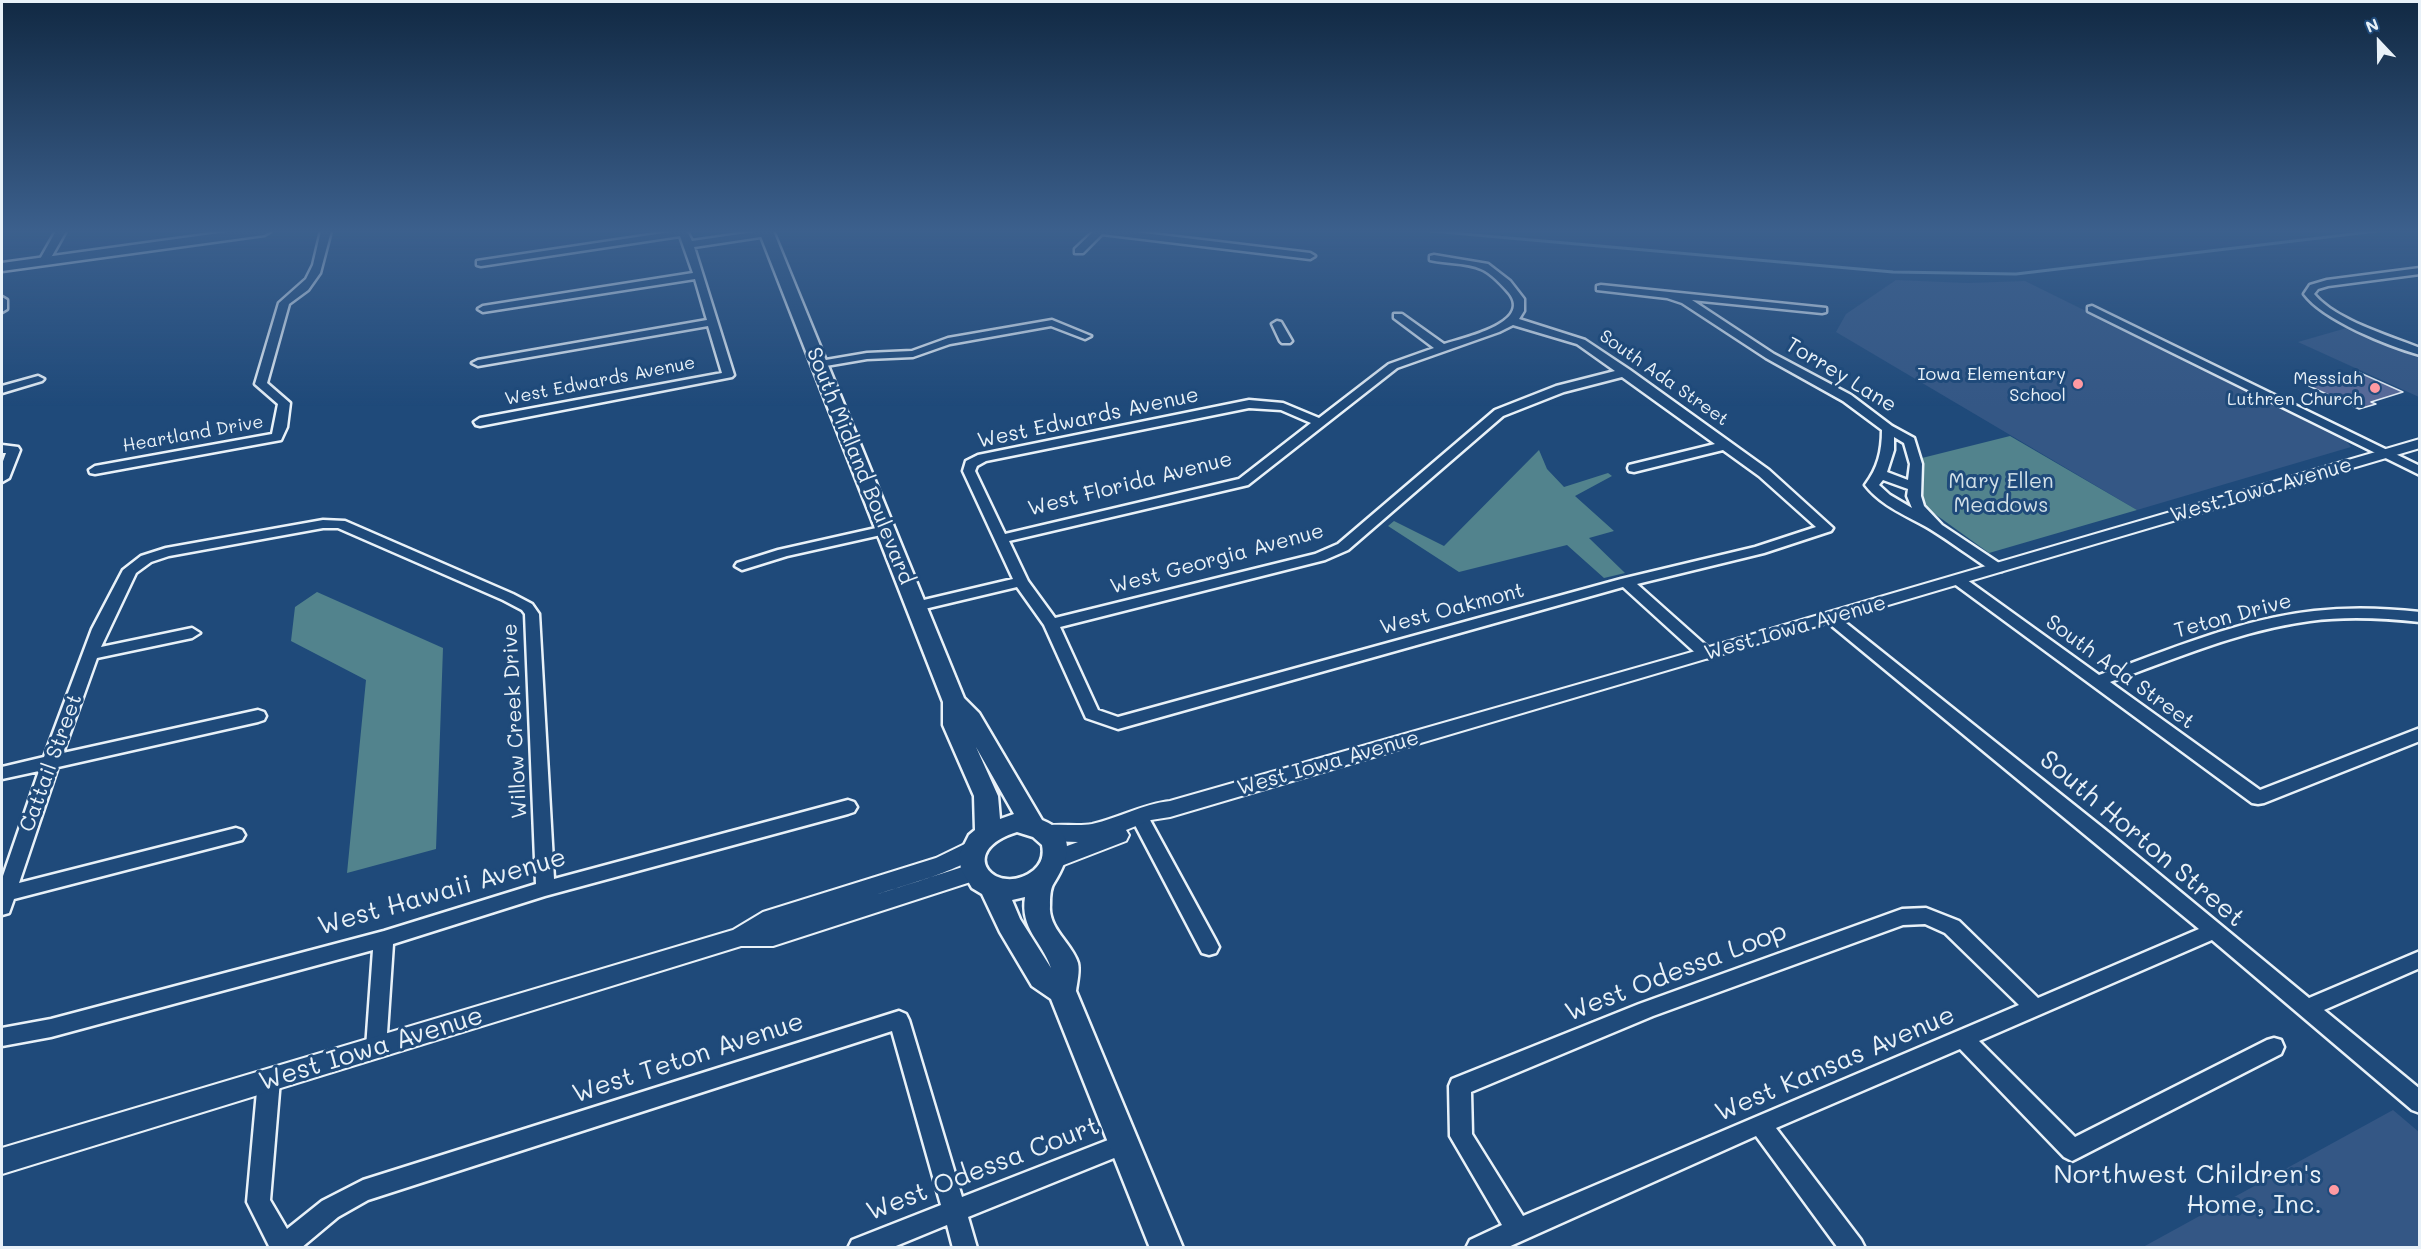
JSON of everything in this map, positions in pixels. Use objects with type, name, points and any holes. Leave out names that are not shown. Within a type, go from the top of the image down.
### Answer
[{"type":"main road","name":"South Midland Boulevard","points":[[790,289],[954,702],[954,725],[986,796],[982,860],[1009,924],[1042,978],[1062,991]]},
{"type":"main road","name":"South Midland Boulevard","points":[[954,702],[971,719],[1039,829]]},
{"type":"main road","points":[[1017,823],[1039,829],[1057,848],[1048,869],[1027,886],[1013,889],[982,860],[1003,825],[1017,823]]},
{"type":"main road","name":"South Midland Boulevard","points":[[1048,869],[1036,908],[1040,925],[1065,965],[1062,991],[1167,1248]]},
{"type":"street","name":"Heartland Drive","points":[[95,470],[277,437],[281,427],[284,403],[261,384],[284,303],[303,289]]},
{"type":"street","points":[[483,309],[608,289]]},
{"type":"street","points":[[478,363],[712,322],[703,289]]},
{"type":"street","points":[[1511,289],[1519,299],[1519,311],[1512,321]]},
{"type":"street","name":"Torrey Lane","points":[[1613,289],[1822,310]]},
{"type":"street","points":[[2312,289],[2309,294],[2313,301],[2331,314],[2420,352]]},
{"type":"street","name":"Torrey Lane","points":[[1669,295],[1686,301],[1770,356],[1847,398],[1888,429],[1910,441],[1916,464],[1914,496],[1918,507],[1937,528],[1997,568]]},
{"type":"street","points":[[2,300],[2,309]]},
{"type":"street","points":[[1737,335],[1728,318],[1733,309],[1770,305]]},
{"type":"street","points":[[2092,309],[2420,471]]},
{"type":"street","points":[[1398,316],[1442,348]]},
{"type":"street","points":[[820,364],[867,356],[913,354],[948,341],[1054,319],[1085,336]]},
{"type":"street","name":"West Florida Avenue","points":[[1001,539],[1243,482],[1393,366],[1495,330],[1512,321]]},
{"type":"street","name":"South Ada Street","points":[[1512,321],[1581,342],[1764,473],[1809,513]]},
{"type":"street","name":"West Edwards Avenue","points":[[480,422],[728,375],[712,322]]},
{"type":"street","points":[[1277,324],[1286,341]]},
{"type":"street","name":"West Georgia Avenue","points":[[1051,624],[1320,557],[1343,547],[1499,413],[1527,400],[1560,389],[1626,372]]},
{"type":"street","points":[[2,390],[38,379]]},
{"type":"street","name":"West Edwards Avenue","points":[[1081,692],[1051,624],[1021,582],[969,471],[971,464],[982,458],[1249,404],[1283,407],[1321,423]]},
{"type":"street","points":[[1888,429],[1888,450],[1880,474],[1872,485],[1874,489],[1937,528]]},
{"type":"street","name":"West Iowa Avenue","points":[[1039,829],[1075,835],[1099,830],[1153,809],[1170,808],[1831,618],[2420,443]]},
{"type":"street","points":[[1634,468],[1726,445]]},
{"type":"street","points":[[2,448],[14,450],[2,478]]},
{"type":"street","points":[[1880,474],[1916,488]]},
{"type":"street","name":"West Oakmont","points":[[1081,692],[1092,714],[1118,723],[1626,582],[1759,550],[1826,528],[1809,513]]},
{"type":"street","name":"Willow Creek Drive","points":[[100,629],[130,570],[146,559],[177,550],[322,524],[340,524],[527,607],[532,614],[545,889]]},
{"type":"street","points":[[742,566],[783,553],[885,530]]},
{"type":"street","name":"South Ada Street","points":[[1958,580],[2258,798],[2420,734]]},
{"type":"street","points":[[916,606],[1021,582]]},
{"type":"street","points":[[1626,582],[1706,654]]},
{"type":"street","name":"Teton Drive","points":[[2098,681],[2190,648],[2278,622],[2349,612],[2420,617]]},
{"type":"street","name":"South Horton Street","points":[[1831,618],[2102,837],[2420,1103]]},
{"type":"street","name":"Cattail Street","points":[[3,901],[100,629]]},
{"type":"street","points":[[91,654],[192,633]]},
{"type":"street","points":[[2,773],[258,716]]},
{"type":"street","name":"West Hawaii Avenue","points":[[2,1037],[51,1028],[384,939],[545,889],[848,807]]},
{"type":"street","name":"West Iowa Avenue","points":[[1048,869],[1158,819],[1170,808]]},
{"type":"street","points":[[1144,825],[1209,947]]},
{"type":"street","points":[[3,901],[236,835]]},
{"type":"street","name":"West Iowa Avenue","points":[[2,1161],[740,937],[773,936],[982,860]]},
{"type":"street","name":"West Odessa Loop","points":[[1518,1229],[1461,1136],[1460,1086],[1646,1010],[1902,916],[1926,916],[1952,927],[2036,1009]]},
{"type":"street","name":"West Kansas Avenue","points":[[1478,1248],[1760,1124],[2036,1009],[2214,931]]},
{"type":"street","points":[[376,1048],[384,939]]},
{"type":"street","points":[[2306,1009],[2420,959]]},
{"type":"street","name":"West Teton Avenue","points":[[283,1247],[330,1209],[363,1191],[899,1020],[965,1248]]},
{"type":"street","points":[[1964,1039],[2072,1150],[2274,1047]]},
{"type":"street","points":[[269,1080],[258,1202],[283,1247]]},
{"type":"street","points":[[1760,1124],[1853,1248]]},
{"type":"street","name":"West Odessa Court","points":[[860,1248],[1126,1143]]},
{"type":"shaded area","name":"Iowa Elementary School","points":[[1882,289],[2042,289],[2344,438],[2351,447],[2137,510],[1836,332],[1846,314]]},
{"type":"shaded area","points":[[2350,327],[2419,357],[2419,397],[2298,342]]},
{"type":"shaded area","name":"Northwest Children's Home, Inc.","points":[[2393,1110],[2419,1132],[2419,1247],[2143,1247]]},
{"type":"green space","name":"Mary Ellen Meadows","points":[[2010,436],[2137,510],[1989,553],[1928,509],[1922,496],[1922,458]]},
{"type":"green space","points":[[1539,450],[1547,469],[1564,487],[1608,473],[1612,476],[1575,496],[1614,531],[1589,538],[1625,573],[1604,578],[1567,545],[1459,572],[1388,526],[1394,521],[1444,546]]},
{"type":"green space","points":[[317,592],[443,648],[436,849],[347,873],[366,680],[291,641],[295,607]]},
{"type":"building","name":"Messiah Luthren Church","points":[[2358,372],[2403,392],[2371,402],[2376,404],[2359,409],[2309,386]]},
{"type":"place","name":"Iowa Elementary School","points":[[2078,384]]},
{"type":"place","name":"Messiah Luthren Church","points":[[2375,388]]},
{"type":"place","name":"Northwest Children's Home, Inc.","points":[[2334,1190]]}]
